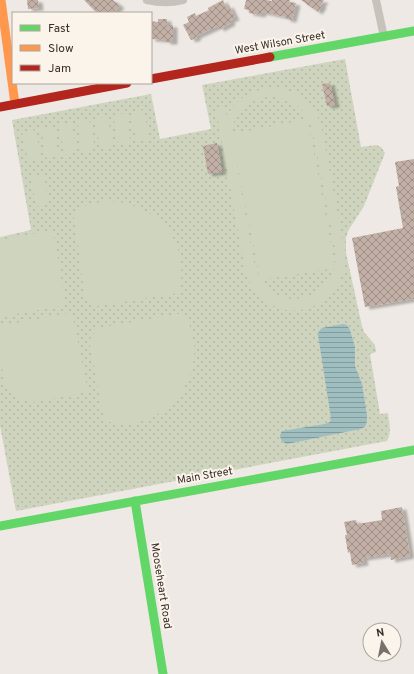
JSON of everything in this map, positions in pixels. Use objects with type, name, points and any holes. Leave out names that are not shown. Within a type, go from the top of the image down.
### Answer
[{"type":"main road","points":[[1,0],[2,31],[15,104]]},
{"type":"main road","name":"West Wilson Street","points":[[152,79],[414,31]]},
{"type":"main road","points":[[0,106],[122,84]]},
{"type":"main road","name":"Main Street","points":[[0,526],[414,450]]},
{"type":"main road","name":"Mooseheart Road","points":[[135,501],[163,674]]},
{"type":"street","points":[[147,0],[157,3],[173,3],[183,0]]},
{"type":"street","points":[[376,0],[384,37]]},
{"type":"green space","points":[[345,59],[361,147],[376,145],[381,147],[385,153],[364,206],[348,231],[346,238],[346,253],[362,326],[364,332],[375,345],[376,352],[370,354],[380,414],[388,413],[390,431],[387,441],[16,511],[0,426],[0,237],[31,230],[12,120],[151,94],[160,139],[211,129],[202,85]]},
{"type":"green space","points":[[268,88],[286,90],[301,97],[313,109],[317,116],[321,125],[345,251],[344,267],[339,282],[331,294],[320,303],[307,309],[293,310],[278,308],[264,300],[249,282],[246,275],[216,110],[225,108],[227,117],[234,105],[243,97],[255,91]],"holes":[[[268,97],[292,102],[301,109],[308,119],[231,134],[236,118],[240,113],[248,105],[258,99]],[[308,120],[312,128],[335,248],[335,266]],[[232,139],[260,278],[254,262]],[[334,268],[326,284],[319,291],[310,296],[301,298],[292,299],[275,294],[267,288],[261,280]]]},
{"type":"green space","points":[[144,110],[149,139],[136,142],[131,112]]},
{"type":"green space","points":[[126,113],[131,142],[118,145],[113,115]]},
{"type":"green space","points":[[108,116],[113,146],[100,148],[95,119]]},
{"type":"green space","points":[[90,120],[95,149],[82,152],[77,122]]},
{"type":"green space","points":[[72,123],[77,152],[64,155],[59,125]]},
{"type":"green space","points":[[54,127],[59,156],[46,158],[41,129]]},
{"type":"green space","points":[[36,130],[41,159],[28,162],[22,132]]},
{"type":"green space","points":[[44,175],[49,204],[36,207],[31,177]]},
{"type":"green space","points":[[107,201],[126,203],[142,209],[156,218],[167,229],[175,242],[180,257],[181,274],[179,293],[97,306],[85,297],[73,212],[89,204]]},
{"type":"green space","points":[[53,230],[65,300],[61,306],[0,317],[0,240]]},
{"type":"green space","points":[[68,313],[73,318],[88,392],[30,403],[16,397],[6,387],[0,359],[0,326]]},
{"type":"green space","points":[[183,313],[192,331],[194,353],[188,381],[180,394],[160,413],[146,420],[132,423],[104,421],[89,340],[98,328]]},
{"type":"water","points":[[343,324],[347,325],[350,330],[355,347],[355,366],[362,384],[367,415],[365,427],[287,444],[280,437],[282,431],[330,422],[331,418],[318,335],[322,328]]},
{"type":"building","points":[[27,0],[38,0],[39,8],[28,9]]},
{"type":"building","points":[[84,0],[113,0],[120,6],[114,12],[96,12]]},
{"type":"building","points":[[223,0],[226,7],[229,5],[235,18],[230,20],[231,23],[220,29],[218,26],[196,36],[197,38],[191,40],[183,25],[189,22],[187,17],[195,13],[196,16],[209,10],[208,8]]},
{"type":"building","points":[[246,0],[290,0],[289,2],[296,3],[292,20],[286,19],[286,17],[262,12],[261,15],[249,13],[249,10],[244,9]]},
{"type":"building","points":[[301,0],[324,0],[318,12]]},
{"type":"building","points":[[158,19],[167,19],[167,25],[173,25],[173,42],[152,39],[152,21],[158,22]]},
{"type":"building","points":[[330,83],[335,105],[327,106],[322,84]]},
{"type":"building","points":[[217,143],[222,172],[208,174],[203,146]]},
{"type":"building","points":[[414,159],[414,299],[365,307],[352,238],[403,228],[396,187],[399,186],[395,162]]},
{"type":"building","points":[[402,507],[410,556],[391,560],[390,554],[363,558],[364,563],[352,565],[350,552],[348,553],[345,535],[347,535],[344,522],[356,520],[357,524],[382,520],[381,511]]},
{"type":"traffic: fast","points":[[270,57],[414,31]]},
{"type":"traffic: fast","points":[[0,526],[414,450]]},
{"type":"traffic: fast","points":[[135,501],[163,674]]},
{"type":"traffic: slow","points":[[1,0],[12,82]]},
{"type":"traffic: slow","points":[[12,84],[15,104]]},
{"type":"traffic: jam","points":[[152,79],[270,57]]},
{"type":"traffic: jam","points":[[0,107],[122,84]]}]
